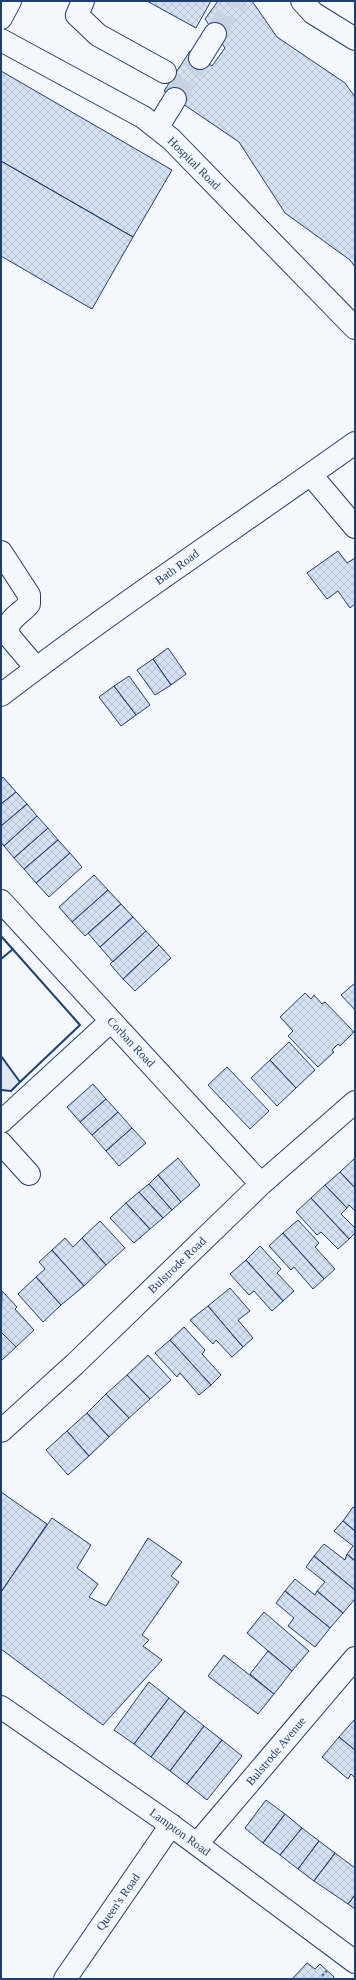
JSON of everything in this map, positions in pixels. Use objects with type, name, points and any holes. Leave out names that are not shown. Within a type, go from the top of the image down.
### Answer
[{"type":"street","points":[[1,18],[10,1]]},
{"type":"street","points":[[83,1],[78,15],[98,35],[165,72]]},
{"type":"street","points":[[302,1],[313,13],[355,40]]},
{"type":"street","points":[[200,58],[215,34]]},
{"type":"street","name":"Hospital Road","points":[[1,40],[143,117],[171,139],[355,328]]},
{"type":"street","points":[[157,128],[175,99]]},
{"type":"street","name":"Bath Road","points":[[1,695],[197,552],[311,475],[355,442]]},
{"type":"street","points":[[311,475],[355,528]]},
{"type":"street","points":[[1,552],[30,595],[29,604],[9,622],[7,630],[9,636],[36,668]]},
{"type":"street","name":"Corban Road","points":[[1,901],[260,1184]]},
{"type":"street","points":[[1,1122],[112,1021]]},
{"type":"street","name":"Bulstrode Road","points":[[1,1431],[75,1364],[260,1184],[355,1102]]},
{"type":"street","points":[[1,1143],[29,1174]]},
{"type":"street","name":"Bulstrode Avenue","points":[[197,1844],[355,1658]]},
{"type":"street","name":"Lampton Road","points":[[1,1707],[171,1825],[355,1962]]},
{"type":"street","name":"Queen's Road","points":[[70,1977],[171,1825]]},
{"type":"path","points":[[322,1976],[327,1970]]},
{"type":"shaded area","points":[[1,1056],[20,1082],[11,1091],[1,1090]]},
{"type":"building","points":[[147,1],[211,1],[196,28]]},
{"type":"building","points":[[218,1],[252,1],[277,37],[345,83],[355,97],[355,267],[350,260],[285,213],[239,142],[164,91],[190,51],[212,66],[225,48],[205,19]]},
{"type":"building","points":[[1,71],[172,170],[133,237],[1,161]]},
{"type":"building","points":[[1,161],[133,237],[92,309],[1,256]]},
{"type":"building","points":[[338,551],[347,563],[355,558],[355,604],[350,608],[338,591],[327,599],[307,573]]},
{"type":"building","points":[[168,648],[186,674],[171,685],[153,659]]},
{"type":"building","points":[[153,659],[171,685],[155,695],[137,670]]},
{"type":"building","points":[[129,676],[150,705],[136,715],[114,686]]},
{"type":"building","points":[[114,686],[136,715],[121,726],[99,697]]},
{"type":"building","points":[[3,777],[16,792],[1,804],[1,779]]},
{"type":"building","points":[[16,792],[27,804],[1,826],[1,804]]},
{"type":"building","points":[[27,804],[37,816],[4,846],[1,842],[1,826]]},
{"type":"building","points":[[37,816],[48,828],[14,858],[4,846]]},
{"type":"building","points":[[48,828],[58,840],[24,869],[14,858]]},
{"type":"building","points":[[58,840],[70,853],[36,883],[24,869]]},
{"type":"building","points":[[70,853],[82,867],[49,897],[36,883]]},
{"type":"building","points":[[94,875],[108,890],[72,922],[59,907]]},
{"type":"building","points":[[108,890],[121,904],[85,936],[72,922]]},
{"type":"building","points":[[121,904],[133,917],[100,947],[88,933]]},
{"type":"building","points":[[133,917],[146,931],[113,962],[100,947]]},
{"type":"building","points":[[146,931],[159,945],[123,979],[110,964]]},
{"type":"building","points":[[159,945],[171,958],[135,991],[123,979]]},
{"type":"building","points":[[355,983],[355,1010],[341,995]]},
{"type":"building","points":[[305,993],[311,999],[314,995],[322,1004],[325,1002],[354,1032],[340,1046],[338,1044],[332,1050],[334,1052],[318,1067],[288,1036],[293,1031],[280,1017]]},
{"type":"building","points":[[289,1042],[315,1070],[296,1088],[270,1060]]},
{"type":"building","points":[[270,1060],[296,1088],[277,1106],[251,1078]]},
{"type":"building","points":[[227,1067],[269,1111],[250,1129],[208,1085]]},
{"type":"building","points":[[93,1084],[106,1099],[80,1122],[67,1107]]},
{"type":"building","points":[[106,1099],[118,1112],[92,1135],[80,1122]]},
{"type":"building","points":[[118,1112],[132,1128],[106,1151],[92,1135]]},
{"type":"building","points":[[132,1128],[146,1143],[119,1166],[106,1151]]},
{"type":"building","points":[[178,1158],[200,1185],[181,1202],[158,1175]]},
{"type":"building","points":[[354,1159],[355,1161],[355,1188],[340,1172]]},
{"type":"building","points":[[340,1172],[355,1188],[355,1211],[349,1205],[347,1208],[325,1185]]},
{"type":"building","points":[[158,1175],[181,1202],[172,1210],[149,1184]]},
{"type":"building","points":[[149,1184],[172,1210],[163,1218],[139,1192]]},
{"type":"building","points":[[325,1185],[347,1208],[341,1214],[355,1228],[355,1233],[349,1239],[311,1198]]},
{"type":"building","points":[[139,1192],[163,1218],[150,1229],[126,1203]]},
{"type":"building","points":[[311,1198],[349,1239],[338,1249],[321,1232],[317,1235],[296,1212]]},
{"type":"building","points":[[126,1203],[150,1229],[134,1243],[110,1218]]},
{"type":"building","points":[[298,1220],[319,1243],[315,1247],[335,1269],[324,1279],[283,1233]]},
{"type":"building","points":[[100,1221],[125,1248],[106,1265],[82,1238]]},
{"type":"building","points":[[283,1233],[324,1279],[313,1289],[294,1267],[291,1270],[269,1246]]},
{"type":"building","points":[[65,1238],[73,1247],[82,1238],[106,1265],[84,1286],[52,1250]]},
{"type":"building","points":[[260,1246],[281,1269],[277,1273],[294,1291],[283,1301],[246,1260]]},
{"type":"building","points":[[52,1250],[84,1286],[61,1305],[36,1277],[45,1269],[39,1262]]},
{"type":"building","points":[[246,1260],[283,1301],[272,1311],[254,1291],[249,1295],[230,1274]]},
{"type":"building","points":[[36,1277],[61,1305],[43,1322],[18,1294]]},
{"type":"building","points":[[230,1288],[250,1311],[238,1320],[253,1338],[243,1347],[208,1306]]},
{"type":"building","points":[[2,1291],[17,1307],[15,1309],[34,1330],[16,1347],[1,1332]]},
{"type":"building","points":[[208,1306],[243,1347],[232,1357],[216,1340],[213,1344],[190,1320]]},
{"type":"building","points":[[184,1327],[205,1350],[202,1354],[221,1375],[211,1385],[170,1340]]},
{"type":"building","points":[[1,1332],[16,1347],[1,1361]]},
{"type":"building","points":[[170,1340],[211,1385],[199,1395],[180,1373],[177,1377],[155,1353]]},
{"type":"building","points":[[148,1355],[171,1380],[150,1399],[127,1375]]},
{"type":"building","points":[[127,1375],[150,1399],[129,1418],[106,1394]]},
{"type":"building","points":[[106,1394],[129,1418],[109,1437],[87,1413]]},
{"type":"building","points":[[87,1413],[109,1437],[89,1456],[67,1431]]},
{"type":"building","points":[[67,1431],[89,1456],[68,1475],[46,1450]]},
{"type":"building","points":[[1,1492],[47,1524],[1,1592]]},
{"type":"building","points":[[353,1507],[355,1509],[355,1531],[343,1521]]},
{"type":"building","points":[[52,1518],[91,1545],[77,1568],[98,1584],[89,1597],[106,1606],[148,1538],[182,1562],[171,1576],[179,1582],[142,1635],[149,1640],[143,1646],[162,1660],[103,1725],[1,1649],[1,1592]]},
{"type":"building","points":[[343,1521],[355,1531],[355,1561],[347,1554],[353,1546],[334,1531]]},
{"type":"building","points":[[324,1544],[345,1560],[347,1554],[355,1561],[355,1590],[314,1556]]},
{"type":"building","points":[[314,1556],[355,1590],[355,1599],[343,1613],[317,1591],[325,1582],[306,1567]]},
{"type":"building","points":[[295,1579],[315,1595],[317,1591],[343,1613],[330,1628],[285,1591]]},
{"type":"building","points":[[285,1591],[330,1628],[315,1647],[288,1626],[294,1618],[276,1603]]},
{"type":"building","points":[[264,1612],[309,1651],[292,1671],[247,1633]]},
{"type":"building","points":[[268,1651],[292,1671],[274,1694],[250,1674]]},
{"type":"building","points":[[224,1655],[274,1694],[258,1714],[208,1676]]},
{"type":"building","points":[[149,1682],[169,1698],[134,1744],[114,1730]]},
{"type":"building","points":[[169,1698],[185,1711],[151,1757],[134,1744]]},
{"type":"building","points":[[185,1711],[204,1726],[170,1771],[151,1757]]},
{"type":"building","points":[[355,1719],[355,1750],[339,1737]]},
{"type":"building","points":[[204,1726],[222,1740],[187,1784],[170,1771]]},
{"type":"building","points":[[339,1737],[355,1750],[355,1778],[351,1774],[348,1779],[322,1757]]},
{"type":"building","points":[[222,1740],[242,1756],[207,1800],[187,1784]]},
{"type":"building","points":[[266,1800],[285,1814],[263,1843],[245,1828]]},
{"type":"building","points":[[285,1814],[302,1828],[280,1855],[263,1843]]},
{"type":"building","points":[[302,1828],[319,1841],[298,1869],[280,1855]]},
{"type":"building","points":[[319,1841],[335,1853],[314,1881],[298,1869]]},
{"type":"building","points":[[335,1853],[355,1868],[355,1895],[348,1904],[314,1881]]},
{"type":"building","points":[[355,1895],[355,1909],[348,1904]]},
{"type":"building","points":[[307,1963],[315,1969],[320,1964],[334,1977],[333,1979],[292,1979]]},
{"type":"tunnel","points":[[215,34],[236,1]]},
{"type":"tunnel","points":[[175,99],[200,58]]},
{"type":"wall","points":[[1,936],[80,1025],[20,1082]]},
{"type":"wall","points":[[1,959],[13,949]]},
{"type":"wall","points":[[1,1056],[20,1082],[11,1091],[1,1090]]}]
